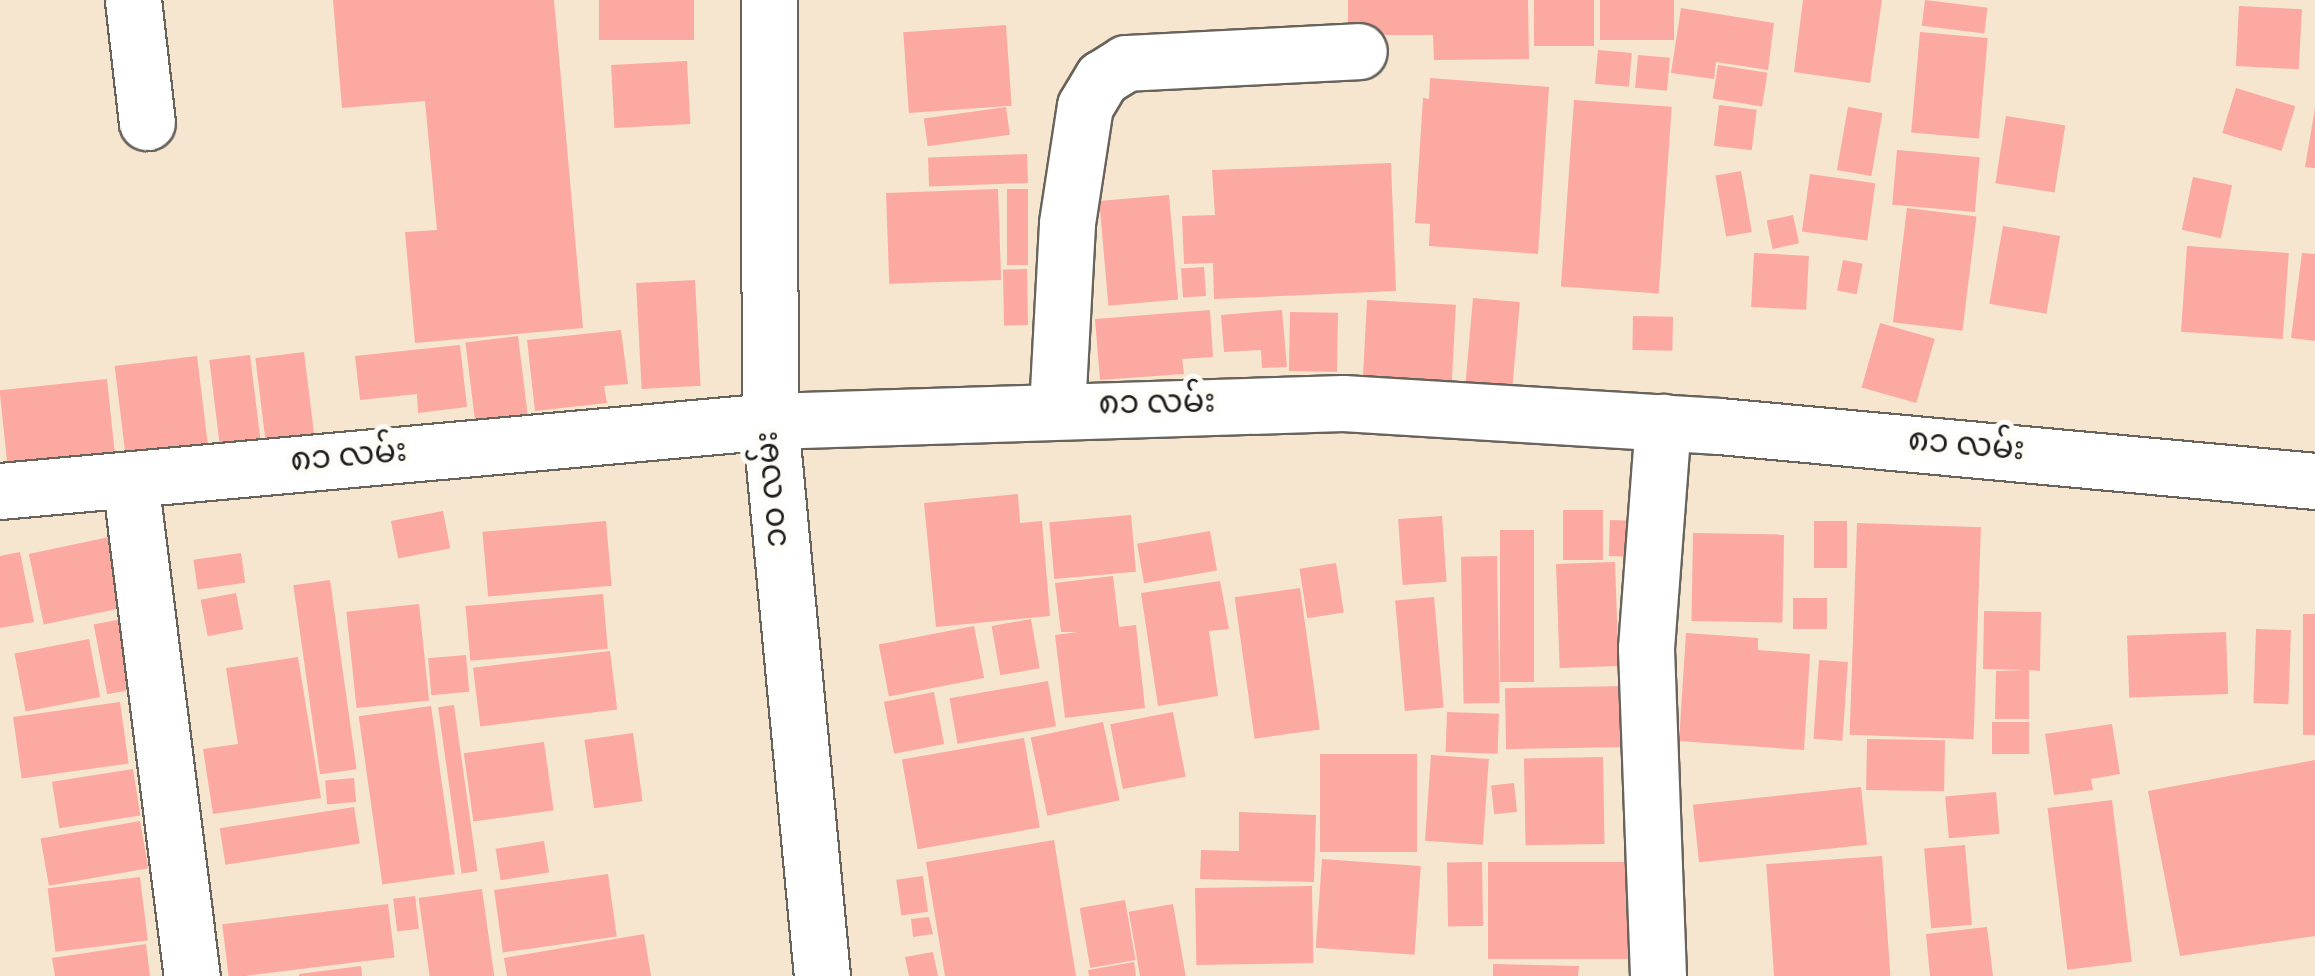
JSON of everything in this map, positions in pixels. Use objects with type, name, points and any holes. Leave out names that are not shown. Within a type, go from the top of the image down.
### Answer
[{"type":"street","points":[[133,0],[147,122]]},
{"type":"street","name":"၁၀ လမ်း","points":[[769,0],[770,421],[822,976]]},
{"type":"street","points":[[1057,409],[1067,222],[1085,106],[1102,78],[1126,63],[1359,52]]},
{"type":"street","name":"၈၁ လမ်း","points":[[0,492],[770,421],[1343,403],[1662,422],[2315,481]]},
{"type":"street","points":[[1658,976],[1646,648],[1662,422]]},
{"type":"street","points":[[130,480],[192,976]]},
{"type":"building","points":[[333,0],[554,0],[583,328],[415,343],[405,232],[437,230],[425,101],[342,108]]},
{"type":"building","points":[[599,0],[694,0],[694,40],[599,40]]},
{"type":"building","points":[[1348,0],[1528,0],[1529,59],[1434,60],[1433,35],[1348,35]]},
{"type":"building","points":[[1534,0],[1594,0],[1594,46],[1534,46]]},
{"type":"building","points":[[1600,0],[1674,0],[1674,40],[1600,40]]},
{"type":"building","points":[[1803,0],[1882,0],[1870,83],[1794,72]]},
{"type":"building","points":[[1925,0],[1988,8],[1984,33],[1922,26]]},
{"type":"building","points":[[2239,6],[2302,9],[2299,69],[2236,66]]},
{"type":"building","points":[[1681,8],[1774,23],[1768,70],[1716,62],[1714,79],[1671,73]]},
{"type":"building","points":[[1006,25],[1012,106],[909,113],[903,32]]},
{"type":"building","points":[[1920,32],[1988,38],[1979,139],[1911,133]]},
{"type":"building","points":[[1598,50],[1632,53],[1629,87],[1595,84]]},
{"type":"building","points":[[1638,55],[1670,58],[1667,91],[1635,88]]},
{"type":"building","points":[[687,61],[690,124],[614,128],[611,65]]},
{"type":"building","points":[[1718,65],[1767,73],[1762,106],[1713,99]]},
{"type":"building","points":[[1430,78],[1549,87],[1538,254],[1429,246],[1430,224],[1415,223],[1423,98],[1429,99]]},
{"type":"building","points":[[2236,88],[2295,106],[2282,151],[2222,133]]},
{"type":"building","points":[[1574,100],[1672,107],[1659,293],[1561,287]]},
{"type":"building","points":[[1719,105],[1757,110],[1752,150],[1714,146]]},
{"type":"building","points":[[1006,107],[1010,135],[928,146],[924,119]]},
{"type":"building","points":[[1848,107],[1882,113],[1871,176],[1837,170]]},
{"type":"building","points":[[2315,108],[2315,168],[2305,167]]},
{"type":"building","points":[[2006,116],[2065,125],[2055,193],[1995,183]]},
{"type":"building","points":[[1897,150],[1980,157],[1975,212],[1892,205]]},
{"type":"building","points":[[1027,154],[1028,183],[929,186],[928,157]]},
{"type":"building","points":[[1391,163],[1396,291],[1214,299],[1213,263],[1184,264],[1182,216],[1215,215],[1212,170]]},
{"type":"building","points":[[1741,171],[1752,232],[1726,237],[1715,176]]},
{"type":"building","points":[[1810,174],[1875,183],[1867,241],[1802,231]]},
{"type":"building","points":[[2193,177],[2232,185],[2221,238],[2182,230]]},
{"type":"building","points":[[998,189],[1001,280],[889,284],[886,193]]},
{"type":"building","points":[[1007,189],[1028,189],[1028,265],[1007,265]]},
{"type":"building","points":[[1169,195],[1178,300],[1108,306],[1099,201]]},
{"type":"building","points":[[1907,208],[1976,217],[1962,331],[1893,322]]},
{"type":"building","points":[[1793,215],[1799,243],[1773,249],[1767,221]]},
{"type":"building","points":[[2003,226],[2060,236],[2046,314],[1989,304]]},
{"type":"building","points":[[2187,246],[2289,253],[2283,339],[2181,332]]},
{"type":"building","points":[[1754,253],[1809,256],[1806,310],[1751,307]]},
{"type":"building","points":[[2302,253],[2315,254],[2315,341],[2291,338]]},
{"type":"building","points":[[1843,260],[1863,264],[1857,294],[1837,290]]},
{"type":"building","points":[[1204,267],[1206,296],[1183,298],[1181,269]]},
{"type":"building","points":[[1003,269],[1027,269],[1028,325],[1004,325]]},
{"type":"building","points":[[695,280],[701,386],[642,389],[636,283]]},
{"type":"building","points":[[1473,298],[1520,302],[1512,397],[1465,393]]},
{"type":"building","points":[[1367,300],[1456,305],[1452,385],[1363,380]]},
{"type":"building","points":[[1210,310],[1213,357],[1182,359],[1184,374],[1100,380],[1095,319]]},
{"type":"building","points":[[1282,310],[1287,367],[1262,368],[1261,350],[1224,352],[1221,315]]},
{"type":"building","points":[[1290,312],[1338,313],[1337,372],[1289,371]]},
{"type":"building","points":[[1633,316],[1673,317],[1672,351],[1632,350]]},
{"type":"building","points":[[1880,323],[1935,339],[1916,403],[1862,387]]},
{"type":"building","points":[[621,330],[628,384],[604,386],[607,403],[535,411],[527,340]]},
{"type":"building","points":[[518,336],[528,414],[475,421],[465,342]]},
{"type":"building","points":[[460,345],[467,407],[418,413],[417,394],[360,400],[355,356]]},
{"type":"building","points":[[304,352],[314,436],[266,442],[255,358]]},
{"type":"building","points":[[250,355],[261,441],[220,446],[209,360]]},
{"type":"building","points":[[197,356],[209,451],[126,461],[115,366]]},
{"type":"building","points":[[107,379],[116,465],[9,476],[0,390]]},
{"type":"building","points":[[1018,494],[1020,523],[1042,521],[1050,616],[936,627],[924,503]]},
{"type":"building","points":[[1563,510],[1603,510],[1603,560],[1563,560]]},
{"type":"building","points":[[443,511],[450,548],[398,558],[391,521]]},
{"type":"building","points":[[1131,515],[1136,572],[1054,579],[1049,522]]},
{"type":"building","points":[[1442,516],[1447,582],[1403,585],[1398,519]]},
{"type":"building","points":[[1610,520],[1642,521],[1641,557],[1609,556]]},
{"type":"building","points":[[606,521],[612,586],[488,597],[482,532]]},
{"type":"building","points":[[1814,521],[1847,521],[1847,568],[1814,568]]},
{"type":"building","points":[[1857,523],[1981,527],[1974,739],[1850,735]]},
{"type":"building","points":[[1500,530],[1534,530],[1534,682],[1500,682]]},
{"type":"building","points":[[1210,531],[1217,570],[1144,583],[1137,544]]},
{"type":"building","points":[[1693,533],[1784,535],[1782,623],[1691,621]]},
{"type":"building","points":[[109,537],[124,607],[44,624],[29,554]]},
{"type":"building","points":[[20,552],[34,622],[0,628],[0,556]]},
{"type":"building","points":[[241,553],[245,583],[198,589],[193,560]]},
{"type":"building","points":[[1497,556],[1500,703],[1464,704],[1461,557]]},
{"type":"building","points":[[1615,562],[1619,666],[1560,668],[1556,564]]},
{"type":"building","points":[[1336,563],[1344,612],[1307,618],[1299,569]]},
{"type":"building","points":[[1113,576],[1119,627],[1136,625],[1145,708],[1065,718],[1055,635],[1078,632],[1061,632],[1055,583]]},
{"type":"building","points":[[330,580],[357,769],[320,774],[293,585]]},
{"type":"building","points":[[1220,581],[1229,629],[1209,631],[1218,696],[1158,706],[1141,593]]},
{"type":"building","points":[[1300,588],[1320,730],[1255,739],[1235,597]]},
{"type":"building","points":[[236,593],[243,629],[208,636],[201,600]]},
{"type":"building","points":[[603,594],[608,649],[470,661],[466,606]]},
{"type":"building","points":[[1434,597],[1444,708],[1405,711],[1395,600]]},
{"type":"building","points":[[1793,598],[1827,598],[1827,629],[1793,629]]},
{"type":"building","points":[[419,604],[429,700],[357,708],[346,612]]},
{"type":"building","points":[[1984,611],[2041,612],[2040,671],[2029,670],[2029,719],[1995,719],[1996,671],[2025,670],[1983,669]]},
{"type":"building","points":[[2303,614],[2315,614],[2315,735],[2303,735]]},
{"type":"building","points":[[127,618],[141,688],[107,694],[94,624]]},
{"type":"building","points":[[1031,619],[1040,668],[1000,675],[992,626]]},
{"type":"building","points":[[974,626],[984,678],[889,697],[879,645]]},
{"type":"building","points":[[2256,629],[2291,630],[2288,704],[2253,703]]},
{"type":"building","points":[[2226,632],[2228,694],[2129,697],[2127,635]]},
{"type":"building","points":[[1686,633],[1758,638],[1758,650],[1810,654],[1804,750],[1679,741]]},
{"type":"building","points":[[89,639],[100,697],[26,711],[14,654]]},
{"type":"building","points":[[610,651],[617,710],[480,726],[473,668]]},
{"type":"building","points":[[466,655],[469,692],[431,695],[428,658]]},
{"type":"building","points":[[298,657],[321,798],[213,814],[203,749],[238,744],[226,668]]},
{"type":"building","points":[[1819,660],[1848,662],[1842,741],[1813,739]]},
{"type":"building","points":[[1048,681],[1056,726],[958,744],[950,698]]},
{"type":"building","points":[[1628,686],[1629,747],[1506,749],[1505,688]]},
{"type":"building","points":[[934,692],[944,744],[894,754],[884,702]]},
{"type":"building","points":[[120,702],[129,763],[22,778],[13,717]]},
{"type":"building","points":[[454,705],[477,871],[462,874],[438,707]]},
{"type":"building","points":[[431,706],[455,874],[382,885],[359,716]]},
{"type":"building","points":[[1173,712],[1186,777],[1123,789],[1110,724]]},
{"type":"building","points":[[1447,712],[1499,714],[1498,754],[1446,752]]},
{"type":"building","points":[[1103,722],[1120,800],[1047,816],[1031,737]]},
{"type":"building","points":[[1992,722],[2029,722],[2029,754],[1992,754]]},
{"type":"building","points":[[2112,724],[2120,774],[2091,779],[2093,790],[2054,795],[2045,734]]},
{"type":"building","points":[[633,733],[643,801],[594,808],[584,740]]},
{"type":"building","points":[[1024,738],[1040,828],[918,849],[902,760]]},
{"type":"building","points":[[1867,739],[1945,740],[1944,791],[1866,790]]},
{"type":"building","points":[[544,742],[554,810],[473,822],[464,753]]},
{"type":"building","points":[[1320,754],[1417,754],[1417,852],[1320,852]]},
{"type":"building","points":[[1431,755],[1489,759],[1483,845],[1425,841]]},
{"type":"building","points":[[1603,757],[1605,844],[1526,845],[1524,758]]},
{"type":"building","points":[[2315,760],[2315,936],[2180,956],[2148,791]]},
{"type":"building","points":[[133,769],[140,815],[59,828],[52,782]]},
{"type":"building","points":[[354,778],[356,802],[327,804],[325,781]]},
{"type":"building","points":[[1514,783],[1517,812],[1494,814],[1491,785]]},
{"type":"building","points":[[1861,787],[1867,845],[1699,862],[1693,805]]},
{"type":"building","points":[[1996,792],[2000,834],[1949,838],[1945,796]]},
{"type":"building","points":[[2112,800],[2132,962],[2067,970],[2047,808]]},
{"type":"building","points":[[354,807],[360,844],[225,865],[220,828]]},
{"type":"building","points":[[1239,812],[1316,815],[1314,882],[1200,879],[1201,850],[1239,851]]},
{"type":"building","points":[[140,821],[148,868],[49,886],[41,839]]},
{"type":"building","points":[[1054,840],[1076,976],[945,976],[926,862]]},
{"type":"building","points":[[544,841],[549,873],[501,880],[496,849]]},
{"type":"building","points":[[1965,845],[1972,925],[1931,928],[1924,849]]},
{"type":"building","points":[[1882,856],[1890,976],[1774,976],[1766,864]]},
{"type":"building","points":[[1322,859],[1421,866],[1415,955],[1316,948]]},
{"type":"building","points":[[1482,862],[1483,926],[1448,927],[1447,863]]},
{"type":"building","points":[[1488,862],[1632,862],[1632,959],[1488,959]]},
{"type":"building","points":[[608,874],[617,936],[503,952],[494,890]]},
{"type":"building","points":[[923,876],[928,912],[901,915],[896,880]]},
{"type":"building","points":[[140,877],[148,941],[55,952],[48,888]]},
{"type":"building","points":[[1312,886],[1313,963],[1196,965],[1195,888]]},
{"type":"building","points":[[482,889],[494,976],[430,976],[419,898]]},
{"type":"building","points":[[415,896],[419,929],[397,931],[393,899]]},
{"type":"building","points":[[1125,900],[1136,960],[1090,968],[1080,908]]},
{"type":"building","points":[[388,904],[395,958],[229,976],[222,924]]},
{"type":"building","points":[[1173,904],[1186,976],[1140,976],[1129,912]]},
{"type":"building","points":[[929,917],[933,934],[913,937],[911,919]]},
{"type":"building","points":[[1987,927],[1993,976],[1930,976],[1926,934]]},
{"type":"building","points":[[644,934],[651,976],[507,976],[504,958]]},
{"type":"building","points":[[146,944],[150,976],[55,976],[52,958]]},
{"type":"building","points":[[933,952],[938,976],[909,976],[905,957]]},
{"type":"building","points":[[1134,962],[1136,976],[1089,976],[1088,970]]},
{"type":"building","points":[[1493,964],[1579,966],[1578,976],[1493,976]]},
{"type":"building","points":[[361,966],[362,976],[299,976],[299,974]]}]
